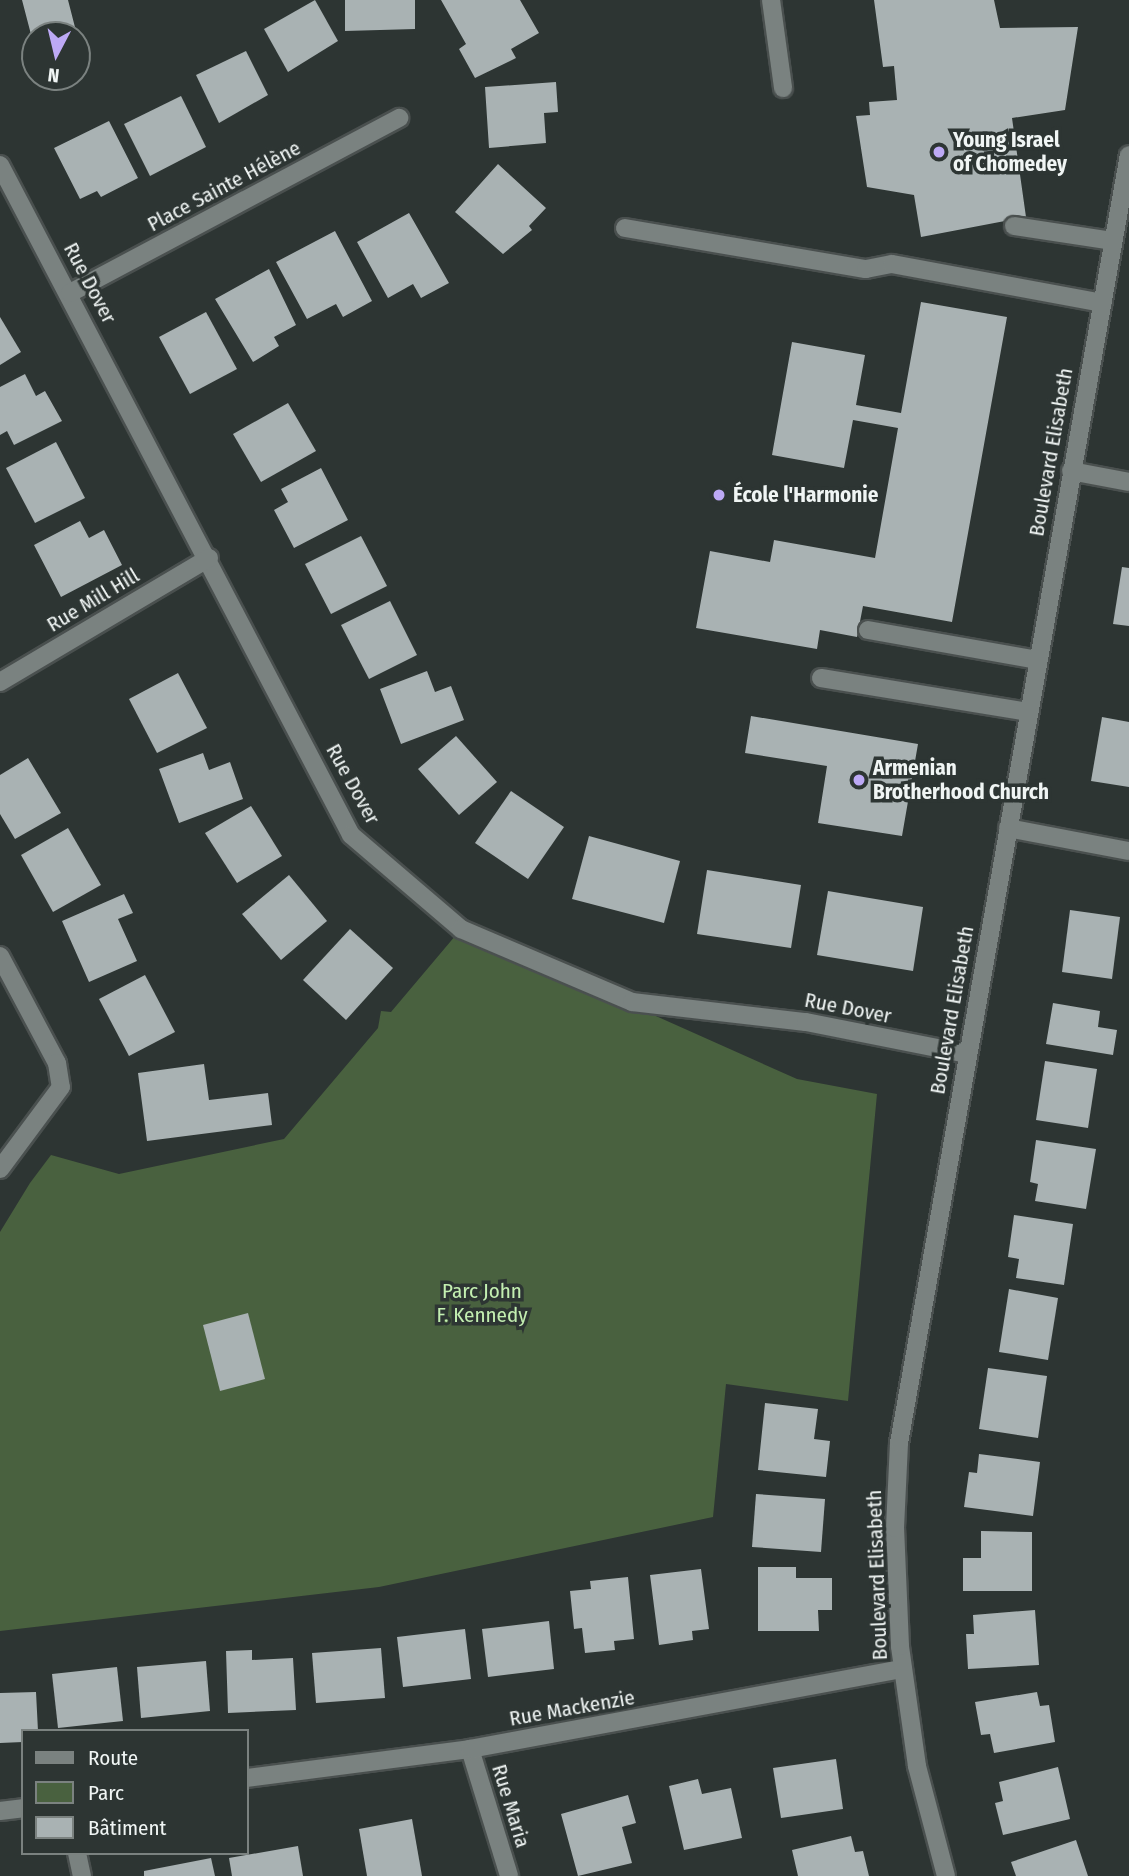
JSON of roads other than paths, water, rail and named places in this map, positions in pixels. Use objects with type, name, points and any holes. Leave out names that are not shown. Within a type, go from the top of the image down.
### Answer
[{"type":"street","points":[[771,0],[783,88]]},
{"type":"street","name":"Place Sainte Hélène","points":[[70,293],[399,118]]},
{"type":"street","name":"Boulevard Elisabeth","points":[[946,1876],[918,1766],[903,1669],[895,1555],[900,1443],[967,1054],[1129,155]]},
{"type":"street","name":"Rue Dover","points":[[0,165],[209,558],[351,835],[461,929],[632,1002],[806,1022],[967,1054]]},
{"type":"street","points":[[1014,226],[1113,241]]},
{"type":"street","points":[[625,228],[866,269],[892,264],[1102,303]]},
{"type":"street","points":[[1071,471],[1129,482]]},
{"type":"street","name":"Rue Mill Hill","points":[[0,682],[209,558]]},
{"type":"street","points":[[868,630],[1038,660]]},
{"type":"street","points":[[821,678],[1029,712]]},
{"type":"street","points":[[1008,828],[1129,852]]},
{"type":"street","points":[[0,956],[57,1063],[61,1087],[0,1169]]},
{"type":"street","name":"Rue Mackenzie","points":[[248,1778],[470,1749],[903,1669]]},
{"type":"street","name":"Rue Maria","points":[[470,1749],[509,1876]]},
{"type":"street","points":[[0,1811],[21,1808]]},
{"type":"street","points":[[77,1855],[82,1876]]},
{"type":"place","name":"Young Israel of Chomedey","points":[[939,152]]},
{"type":"place","name":"École l'Harmonie","points":[[719,495]]},
{"type":"place","name":"Armenian Brotherhood Church","points":[[859,780]]},
{"type":"park label","name":"Parc John F. Kennedy","points":[[482,1303]]}]
